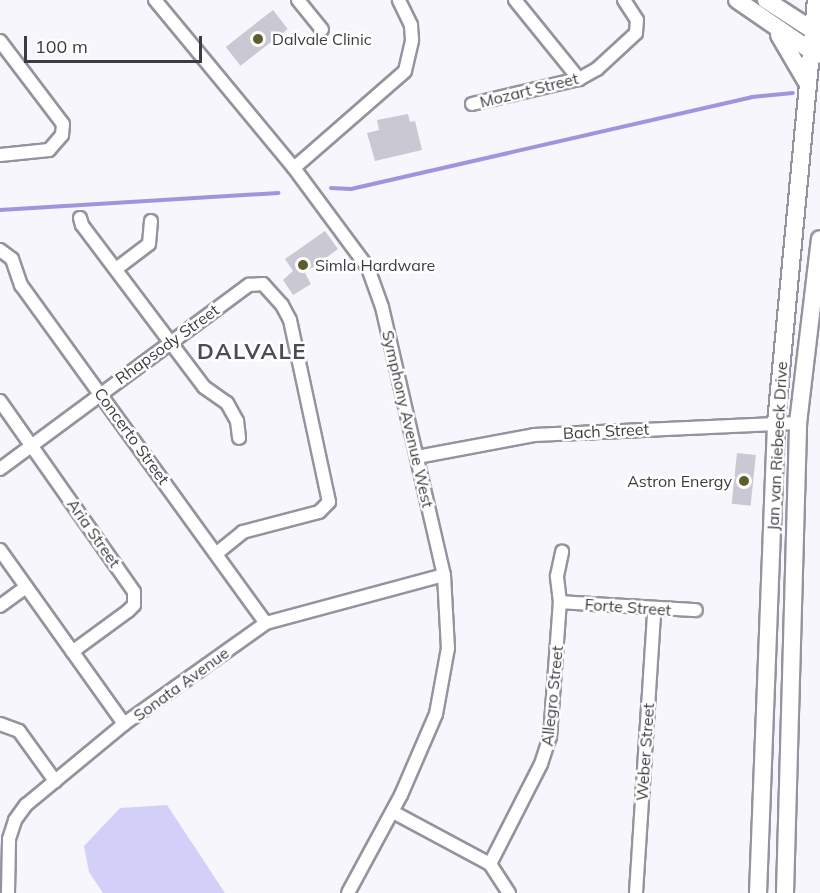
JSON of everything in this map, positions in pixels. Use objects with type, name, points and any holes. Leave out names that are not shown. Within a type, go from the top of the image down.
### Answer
[{"type":"main road","points":[[737,0],[773,28],[815,54]]},
{"type":"main road","points":[[766,0],[816,33]]},
{"type":"main road","name":"Jan van Riebeeck Drive","points":[[758,893],[776,423],[806,81],[815,54],[816,0]]},
{"type":"main road","points":[[773,28],[806,81]]},
{"type":"main road","name":"Jan van Riebeeck Drive","points":[[785,893],[798,423],[820,239]]},
{"type":"street","name":"Symphony Avenue West","points":[[155,0],[294,168],[374,280],[444,575],[448,648],[442,689],[428,739],[393,812],[348,893]]},
{"type":"street","points":[[298,0],[322,30]]},
{"type":"street","points":[[294,168],[405,71],[412,40],[411,25],[399,0]]},
{"type":"street","points":[[515,0],[579,79]]},
{"type":"street","name":"Mozart Street","points":[[472,104],[579,79],[632,39],[638,27],[634,13],[624,0]]},
{"type":"street","points":[[0,42],[58,112],[63,124],[62,135],[49,150],[0,155]]},
{"type":"street","points":[[80,218],[82,225],[204,387],[227,403],[237,420],[239,438]]},
{"type":"street","points":[[116,269],[149,244],[151,221]]},
{"type":"street","name":"Concerto Street","points":[[0,250],[8,253],[21,285],[266,623]]},
{"type":"street","name":"Rhapsody Street","points":[[0,469],[100,392],[249,285],[256,283],[269,288],[287,312],[329,502],[312,515],[243,532],[217,553]]},
{"type":"street","name":"Aria Street","points":[[0,401],[32,443],[134,592],[134,605],[128,611],[72,652]]},
{"type":"street","name":"Bach Street","points":[[417,457],[534,435],[798,423]]},
{"type":"street","points":[[0,550],[124,724]]},
{"type":"street","name":"Allegro Street","points":[[490,864],[547,751],[560,602],[557,576],[562,552]]},
{"type":"street","name":"Sonata Avenue","points":[[9,893],[9,839],[15,820],[55,781],[124,724],[266,623],[444,575]]},
{"type":"street","points":[[0,606],[26,587]]},
{"type":"street","name":"Forte Street","points":[[560,602],[654,611],[696,610]]},
{"type":"street","name":"Weber Street","points":[[636,893],[654,611]]},
{"type":"street","points":[[0,724],[19,731],[55,781]]},
{"type":"street","points":[[393,812],[490,864],[509,893]]},
{"type":"shaded area","points":[[167,805],[225,893],[103,893],[89,872],[84,846],[120,808]]},
{"type":"building","name":"Dalvale Clinic","points":[[273,10],[288,29],[240,66],[226,47]]},
{"type":"building","points":[[408,114],[410,122],[415,121],[422,150],[375,161],[367,133],[379,130],[377,120]]},
{"type":"building","name":"Simla Hardware","points":[[325,231],[338,249],[305,273],[311,284],[293,295],[283,280],[293,271],[285,259]]},
{"type":"building","points":[[737,453],[756,455],[751,506],[732,504]]},
{"type":"waterway","points":[[331,188],[351,189],[752,97],[793,93]]},
{"type":"waterway","points":[[0,210],[278,193]]},
{"type":"place","name":"Dalvale Clinic","points":[[258,39]]},
{"type":"place","name":"Simla Hardware","points":[[303,265]]},
{"type":"place","name":"Astron Energy","points":[[744,481]]},
{"type":"district","name":"DALVALE","points":[[252,352]]}]
